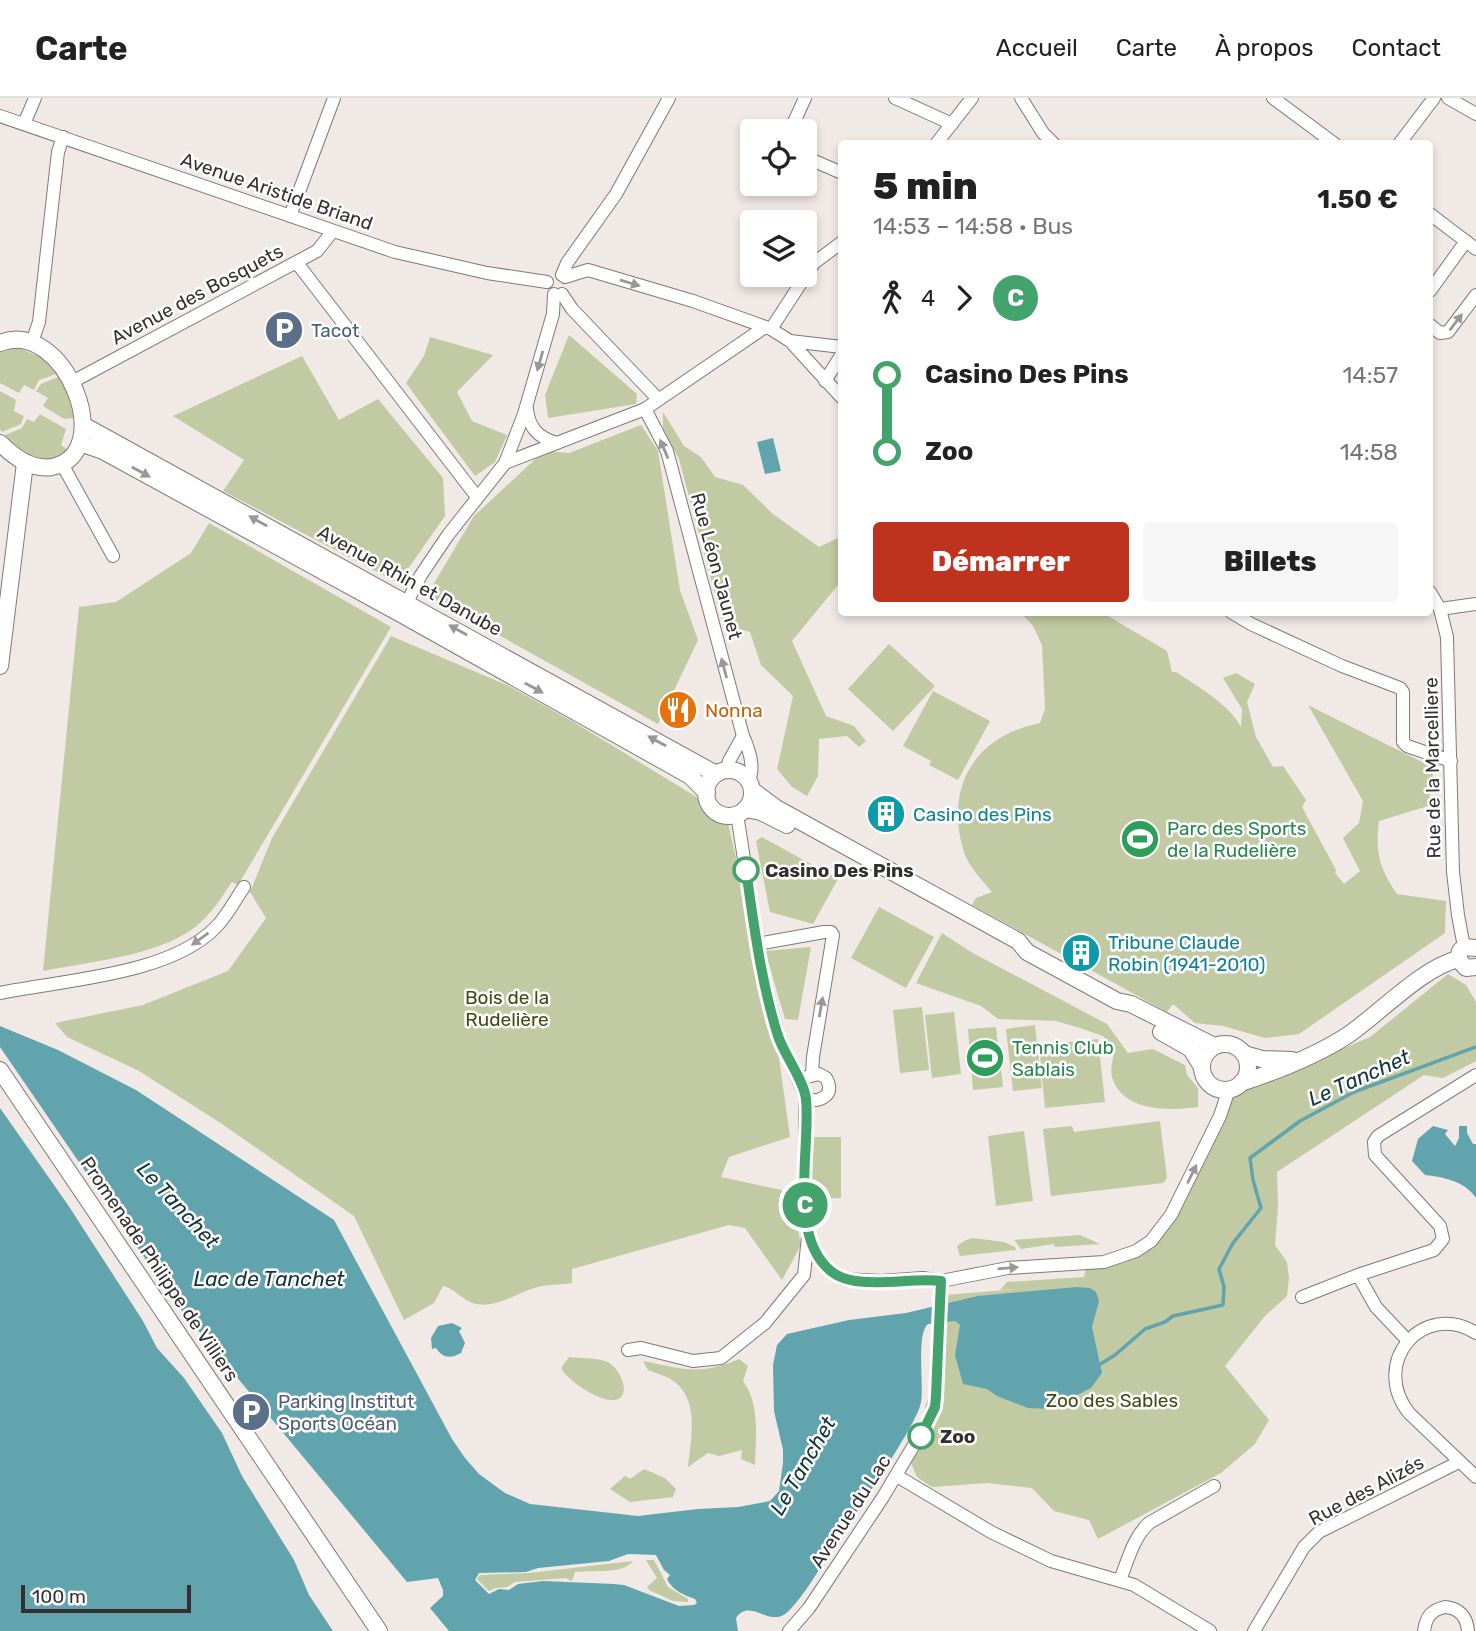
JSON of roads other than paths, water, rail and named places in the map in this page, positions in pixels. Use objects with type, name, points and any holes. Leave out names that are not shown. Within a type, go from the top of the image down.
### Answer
[{"type":"street","points":[[24,124],[35,98]]},
{"type":"street","points":[[290,216],[334,98]]},
{"type":"street","points":[[404,608],[448,535],[505,463],[527,405],[558,294],[568,286],[563,276],[567,262],[616,194],[669,98]]},
{"type":"street","points":[[795,119],[805,98]]},
{"type":"street","points":[[895,98],[952,124]]},
{"type":"street","points":[[939,140],[972,98]]},
{"type":"street","points":[[1021,98],[1050,140]]},
{"type":"street","points":[[1273,98],[1330,140]]},
{"type":"street","points":[[1402,140],[1434,98]]},
{"type":"street","points":[[1448,98],[1476,114]]},
{"type":"street","name":"Avenue Aristide Briand","points":[[0,116],[395,252],[439,263],[547,282]]},
{"type":"street","points":[[32,342],[39,322],[58,152],[63,137]]},
{"type":"street","points":[[817,162],[838,171]]},
{"type":"street","points":[[1433,216],[1471,245],[1433,288]]},
{"type":"street","name":"Avenue des Bosquets","points":[[72,382],[297,263],[317,251],[333,231]]},
{"type":"street","points":[[505,463],[645,409],[768,328],[814,263],[838,245]]},
{"type":"street","points":[[297,263],[477,497]]},
{"type":"street","points":[[658,399],[558,294],[547,288],[547,282],[553,274],[563,276],[588,270],[768,328],[790,341],[838,394]]},
{"type":"street","points":[[1433,327],[1440,333],[1448,332],[1476,295]]},
{"type":"street","points":[[0,342],[19,339],[32,342],[56,360],[72,382],[82,410],[83,425],[80,443],[70,458],[51,467],[25,463],[0,443]]},
{"type":"street","points":[[790,341],[838,347]]},
{"type":"street","points":[[825,381],[838,360]]},
{"type":"street","points":[[527,405],[528,421],[536,433],[545,440],[556,443]]},
{"type":"street","name":"Rue Léon Jaunet","points":[[645,409],[667,451],[747,746],[752,772],[750,785]]},
{"type":"street","name":"Avenue Rhin et Danube","points":[[83,425],[404,608],[690,776],[707,793]]},
{"type":"street","name":"Avenue Rhin et Danube","points":[[80,443],[103,451],[722,772]]},
{"type":"street","points":[[0,666],[25,463]]},
{"type":"street","points":[[62,464],[113,556]]},
{"type":"street","name":"Rue de la Marcelliere","points":[[1433,597],[1446,628],[1449,653],[1453,872],[1466,951]]},
{"type":"street","points":[[1440,609],[1476,604]]},
{"type":"street","points":[[1238,616],[1342,666],[1400,688],[1403,692],[1403,743],[1451,761]]},
{"type":"street","points":[[743,736],[722,772],[708,785],[710,804],[718,812],[726,815],[741,811],[772,817],[1014,950],[1027,952],[1117,1001],[1131,1004],[1214,1046],[1232,1045],[1244,1054],[1262,1059],[1298,1060]]},
{"type":"street","points":[[722,772],[737,771],[776,808],[1018,941],[1027,952]]},
{"type":"street","points":[[750,785],[752,797],[741,811],[757,944],[779,1037],[806,1100],[805,1213],[808,1236],[804,1275]]},
{"type":"street","points":[[0,993],[124,970],[158,961],[184,950],[217,926],[244,887]]},
{"type":"street","points":[[757,944],[824,932],[831,932],[833,935],[812,1074],[801,1085]]},
{"type":"street","points":[[1466,951],[1462,967],[1475,971]]},
{"type":"street","points":[[1214,1046],[1205,1054],[1203,1074],[1216,1088],[1235,1086],[1315,1054],[1347,1035],[1438,966],[1466,951]]},
{"type":"street","points":[[1117,1001],[1128,1013],[1191,1049],[1202,1067]]},
{"type":"street","points":[[808,1236],[816,1255],[844,1279],[881,1281],[918,1278],[941,1281],[1008,1268],[1104,1262],[1136,1251],[1151,1241],[1171,1215],[1235,1086],[1247,1072],[1244,1054]]},
{"type":"street","name":"Promenade Philippe de Villiers","points":[[0,1070],[379,1631]]},
{"type":"street","points":[[806,1100],[821,1100],[827,1096],[830,1089],[826,1078],[812,1074]]},
{"type":"street","points":[[1303,1297],[1358,1275],[1434,1250],[1443,1239],[1435,1219],[1375,1155],[1374,1142],[1378,1136],[1476,1075]]},
{"type":"street","points":[[628,1350],[641,1348],[694,1361],[721,1358],[765,1323],[804,1275],[827,1266]]},
{"type":"street","points":[[1358,1275],[1376,1307],[1408,1341],[1427,1328],[1444,1324],[1462,1326],[1476,1333]]},
{"type":"street","name":"Avenue du Lac","points":[[797,1628],[897,1476],[935,1407],[941,1281]]},
{"type":"street","name":"Rue des Alizés","points":[[1408,1341],[1395,1368],[1397,1393],[1409,1413],[1476,1477]]},
{"type":"street","name":"Rue des Alizés","points":[[1254,1631],[1304,1547],[1319,1532],[1460,1462]]},
{"type":"street","points":[[897,1476],[990,1532],[1051,1561],[1120,1580],[1151,1594],[1210,1631]]},
{"type":"street","points":[[1120,1580],[1142,1529],[1214,1486]]},
{"type":"street","points":[[1424,1631],[1430,1614],[1445,1607],[1459,1611],[1467,1623],[1468,1631]]},
{"type":"water","points":[[773,438],[781,471],[765,474],[757,442]]},
{"type":"water","name":"Lac de Tanchet","points":[[0,1026],[58,1050],[136,1090],[334,1220],[452,1439],[465,1458],[479,1474],[505,1493],[530,1504],[638,1516],[738,1507],[770,1501],[779,1491],[783,1463],[783,1450],[774,1411],[773,1365],[777,1345],[787,1334],[849,1320],[906,1313],[978,1296],[1090,1288],[1096,1292],[1099,1301],[1092,1327],[1102,1373],[1091,1388],[1050,1409],[1028,1408],[997,1396],[987,1389],[963,1384],[955,1355],[960,1325],[955,1321],[928,1324],[922,1338],[922,1394],[919,1410],[884,1470],[810,1584],[785,1614],[772,1617],[753,1611],[741,1613],[736,1618],[738,1631],[449,1631],[430,1608],[443,1596],[438,1578],[407,1582],[177,1305],[0,1047]],"holes":[[[628,1554],[656,1555],[670,1575],[667,1579],[672,1587],[695,1599],[697,1603],[679,1606],[624,1585],[614,1584],[543,1581],[518,1584],[509,1590],[499,1589],[489,1594],[475,1580],[479,1573],[526,1572],[538,1568],[609,1561]]]},
{"type":"water","points":[[0,1108],[68,1205],[143,1321],[157,1348],[184,1378],[222,1433],[242,1476],[294,1560],[309,1595],[333,1631],[0,1631]]},
{"type":"water","points":[[1433,1126],[1448,1130],[1445,1134],[1455,1146],[1459,1138],[1459,1126],[1467,1126],[1467,1133],[1473,1144],[1476,1144],[1476,1198],[1460,1184],[1425,1175],[1412,1161],[1418,1139]]},
{"type":"water","points":[[452,1323],[462,1328],[459,1331],[465,1343],[461,1353],[447,1357],[436,1348],[432,1349],[431,1338],[438,1326]]},
{"type":"waterway","name":"Le Tanchet","points":[[1099,1365],[1145,1329],[1173,1316],[1223,1305],[1224,1287],[1219,1269],[1233,1243],[1261,1208],[1250,1158],[1300,1121],[1354,1092],[1476,1047]]},
{"type":"place","name":"Tacot","points":[[284,330]]},
{"type":"place","name":"Nonna","points":[[678,710]]},
{"type":"place","name":"Casino des Pins","points":[[886,814]]},
{"type":"place","name":"Parc des Sports de la Rudelière","points":[[1140,839]]},
{"type":"place","name":"Casino Des Pins","points":[[746,870]]},
{"type":"place","name":"Tribune Claude Robin (1941-2010)","points":[[1081,953]]},
{"type":"place","name":"Tennis Club Sablais","points":[[985,1058]]},
{"type":"place","name":"Parking Institut Sports Océan","points":[[251,1412]]},
{"type":"place","name":"Zoo","points":[[921,1436]]},
{"type":"park label","name":"Bois de la Rudelière","points":[[507,1008]]},
{"type":"park label","name":"Zoo des Sables","points":[[1112,1400]]}]
